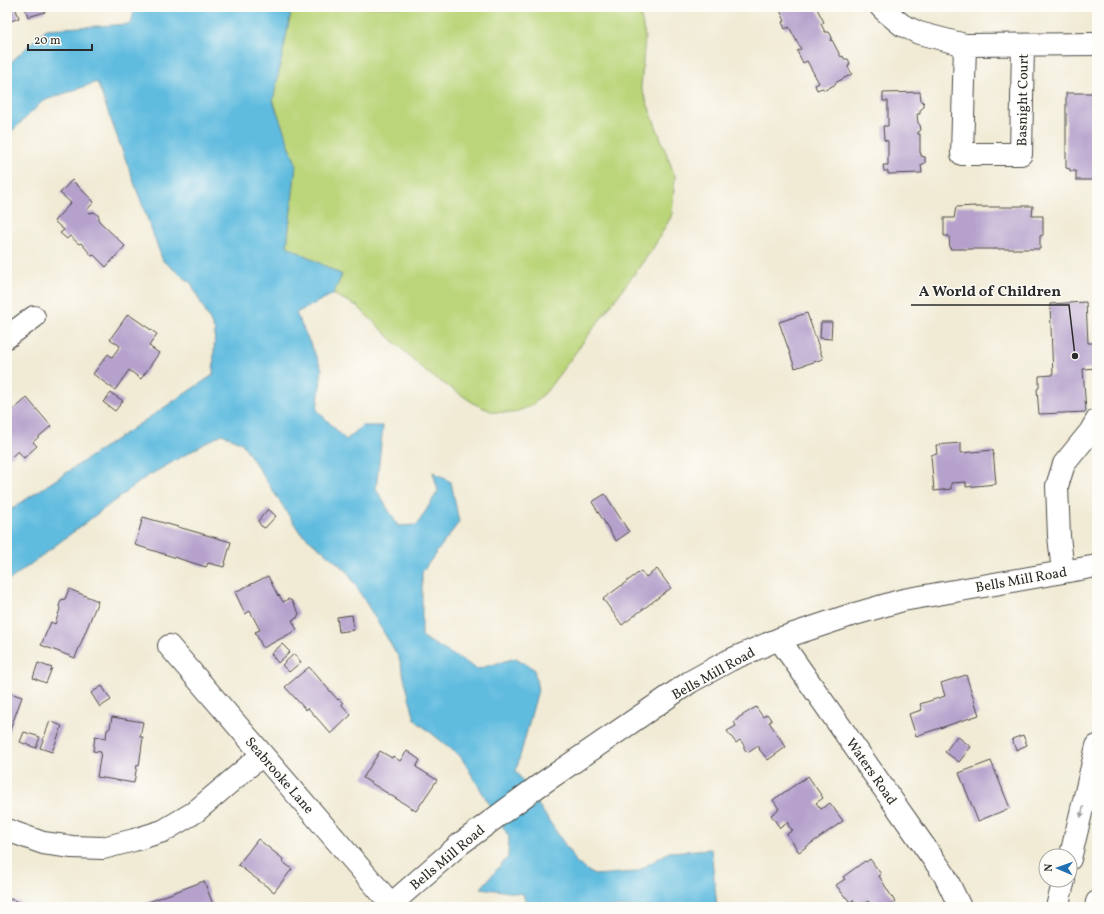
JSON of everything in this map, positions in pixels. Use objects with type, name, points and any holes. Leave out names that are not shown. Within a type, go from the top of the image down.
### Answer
[{"type":"street","points":[[882,7],[884,11],[902,25],[919,33],[965,45],[1097,44]]},
{"type":"street","name":"Basnight Court","points":[[965,45],[962,154],[1021,154],[1023,45]]},
{"type":"street","points":[[7,337],[34,317]]},
{"type":"street","points":[[1064,572],[1059,536],[1057,486],[1064,464],[1090,432],[1097,420]]},
{"type":"street","name":"Bells Mill Road","points":[[389,906],[435,865],[487,823],[536,787],[690,682],[730,660],[779,639],[848,616],[903,600],[1097,566]]},
{"type":"street","name":"Waters Road","points":[[779,639],[944,874],[960,907]]},
{"type":"street","name":"Seabrooke Lane","points":[[169,646],[389,906]]},
{"type":"street","points":[[1073,848],[1097,746]]},
{"type":"street","points":[[7,830],[43,843],[72,847],[103,848],[134,840],[163,831],[195,812],[262,755]]},
{"type":"street","points":[[1057,907],[1062,888]]},
{"type":"street","points":[[1096,907],[1097,902]]},
{"type":"green space","points":[[292,7],[639,7],[645,37],[641,87],[675,176],[672,215],[652,250],[546,392],[531,406],[513,413],[493,412],[475,404],[425,371],[357,306],[333,294],[342,275],[287,246],[296,164],[273,101]]},
{"type":"water","points":[[135,7],[292,7],[273,101],[296,164],[287,246],[342,275],[333,294],[296,313],[322,369],[317,410],[346,440],[362,426],[383,426],[376,489],[398,526],[417,525],[438,491],[433,472],[451,482],[459,522],[422,572],[422,637],[477,669],[516,658],[534,669],[538,690],[516,771],[577,863],[594,875],[636,872],[669,852],[711,849],[717,907],[527,907],[523,894],[481,888],[508,857],[509,837],[461,757],[415,720],[399,658],[347,571],[299,531],[242,443],[222,434],[146,477],[7,582],[7,512],[213,375],[215,331],[191,283],[163,261],[97,82],[43,101],[7,136],[7,66],[46,29],[131,24]]},
{"type":"building","points":[[7,7],[15,7],[19,18],[11,21],[7,26]]},
{"type":"building","points":[[25,7],[44,7],[45,12],[28,17]]},
{"type":"building","points":[[774,7],[816,7],[824,22],[821,24],[825,32],[829,32],[832,37],[830,41],[832,40],[841,57],[843,56],[844,59],[848,59],[850,63],[848,67],[852,74],[825,90],[822,88],[817,90],[815,85],[819,83],[807,61],[803,63],[797,51],[801,49],[789,27],[785,29],[782,22],[785,21],[779,8],[775,10]]},
{"type":"building","points":[[920,92],[921,100],[924,103],[924,107],[920,110],[920,114],[917,114],[918,123],[921,130],[918,132],[918,134],[920,134],[920,153],[921,156],[925,157],[925,163],[921,165],[922,173],[888,174],[888,171],[884,171],[883,165],[888,165],[888,141],[884,140],[883,126],[888,126],[888,101],[883,101],[883,93]]},
{"type":"building","points":[[1066,93],[1097,93],[1097,176],[1093,176],[1093,180],[1076,180],[1076,171],[1070,171],[1070,169],[1066,168]]},
{"type":"building","points":[[72,180],[94,202],[87,210],[90,213],[94,212],[99,216],[99,221],[125,246],[106,267],[94,255],[92,256],[81,243],[79,244],[70,236],[67,239],[60,233],[64,230],[54,221],[71,203],[60,193]]},
{"type":"building","points":[[1033,206],[1032,216],[1043,216],[1043,235],[1040,236],[1040,249],[950,249],[949,236],[944,236],[944,218],[954,218],[956,207]]},
{"type":"building","points":[[1086,302],[1088,343],[1097,343],[1097,368],[1083,369],[1086,412],[1039,414],[1037,389],[1039,388],[1039,376],[1053,375],[1050,304]]},
{"type":"building","points":[[807,313],[823,359],[795,368],[779,322]]},
{"type":"building","points":[[128,314],[157,334],[149,346],[159,353],[141,379],[129,370],[115,390],[93,374],[108,354],[112,357],[120,346],[110,339]]},
{"type":"building","points":[[821,322],[832,322],[831,339],[820,338]]},
{"type":"building","points":[[111,393],[123,401],[115,411],[103,402]]},
{"type":"building","points":[[27,398],[51,426],[33,442],[37,446],[24,458],[18,451],[10,458],[8,456],[7,457],[7,411],[11,407],[13,410]]},
{"type":"building","points":[[961,443],[961,453],[993,450],[996,484],[966,487],[966,482],[951,483],[951,489],[934,491],[931,455],[937,454],[936,445]]},
{"type":"building","points":[[605,494],[629,532],[616,541],[592,502]]},
{"type":"building","points":[[268,509],[276,516],[265,528],[261,526],[258,521]]},
{"type":"building","points":[[143,517],[231,542],[224,567],[208,563],[206,567],[135,545]]},
{"type":"building","points":[[657,569],[671,588],[622,625],[603,599],[641,571],[646,577]]},
{"type":"building","points":[[268,576],[278,596],[279,595],[283,602],[288,599],[292,601],[299,613],[297,618],[292,620],[297,630],[263,648],[255,632],[260,630],[250,611],[245,614],[235,592]]},
{"type":"building","points":[[69,589],[98,601],[75,658],[41,645],[51,622],[55,624],[60,609],[59,606],[61,600],[65,599]]},
{"type":"building","points":[[352,615],[354,630],[339,632],[337,617]]},
{"type":"building","points":[[282,644],[290,652],[278,663],[271,654]]},
{"type":"building","points":[[294,654],[301,662],[289,672],[282,665]]},
{"type":"building","points":[[38,663],[52,668],[46,683],[33,678]]},
{"type":"building","points":[[309,667],[338,700],[339,699],[343,703],[342,705],[351,715],[331,734],[308,708],[306,710],[285,687]]},
{"type":"building","points":[[966,675],[979,715],[916,736],[909,714],[922,710],[920,704],[945,696],[941,683]]},
{"type":"building","points":[[102,686],[111,700],[100,707],[91,693]]},
{"type":"building","points":[[7,692],[22,697],[7,738]]},
{"type":"building","points":[[756,707],[763,717],[767,714],[772,721],[769,722],[786,747],[768,760],[758,746],[749,752],[746,751],[740,740],[736,743],[727,731],[736,726],[734,722],[738,718]]},
{"type":"building","points":[[112,717],[143,722],[140,737],[143,737],[139,766],[137,765],[134,783],[97,777],[101,752],[93,751],[95,736],[106,738],[107,730],[110,728]]},
{"type":"building","points":[[50,721],[62,726],[52,752],[40,748]]},
{"type":"building","points":[[24,732],[40,737],[36,748],[20,742]]},
{"type":"building","points":[[1023,735],[1027,745],[1016,750],[1012,739]]},
{"type":"building","points":[[957,736],[971,747],[959,762],[945,752]]},
{"type":"building","points":[[380,751],[392,758],[393,756],[400,761],[407,751],[420,760],[416,767],[437,780],[416,811],[363,778]]},
{"type":"building","points":[[991,761],[1010,808],[978,821],[959,773]]},
{"type":"building","points":[[808,776],[823,798],[816,803],[821,809],[830,803],[843,821],[799,852],[787,834],[793,830],[788,825],[788,822],[780,828],[771,815],[779,809],[773,800]]},
{"type":"building","points":[[258,839],[283,859],[282,861],[292,869],[274,892],[238,865]]},
{"type":"building","points":[[870,859],[881,874],[879,876],[895,902],[889,907],[872,907],[868,901],[858,907],[853,900],[850,902],[845,897],[836,885],[845,879],[843,877]]},
{"type":"building","points":[[204,881],[214,907],[147,907],[146,903]]},
{"type":"building","points":[[7,898],[34,907],[7,907]]},
{"type":"place","name":"A World of Children","points":[[1075,356]]}]
